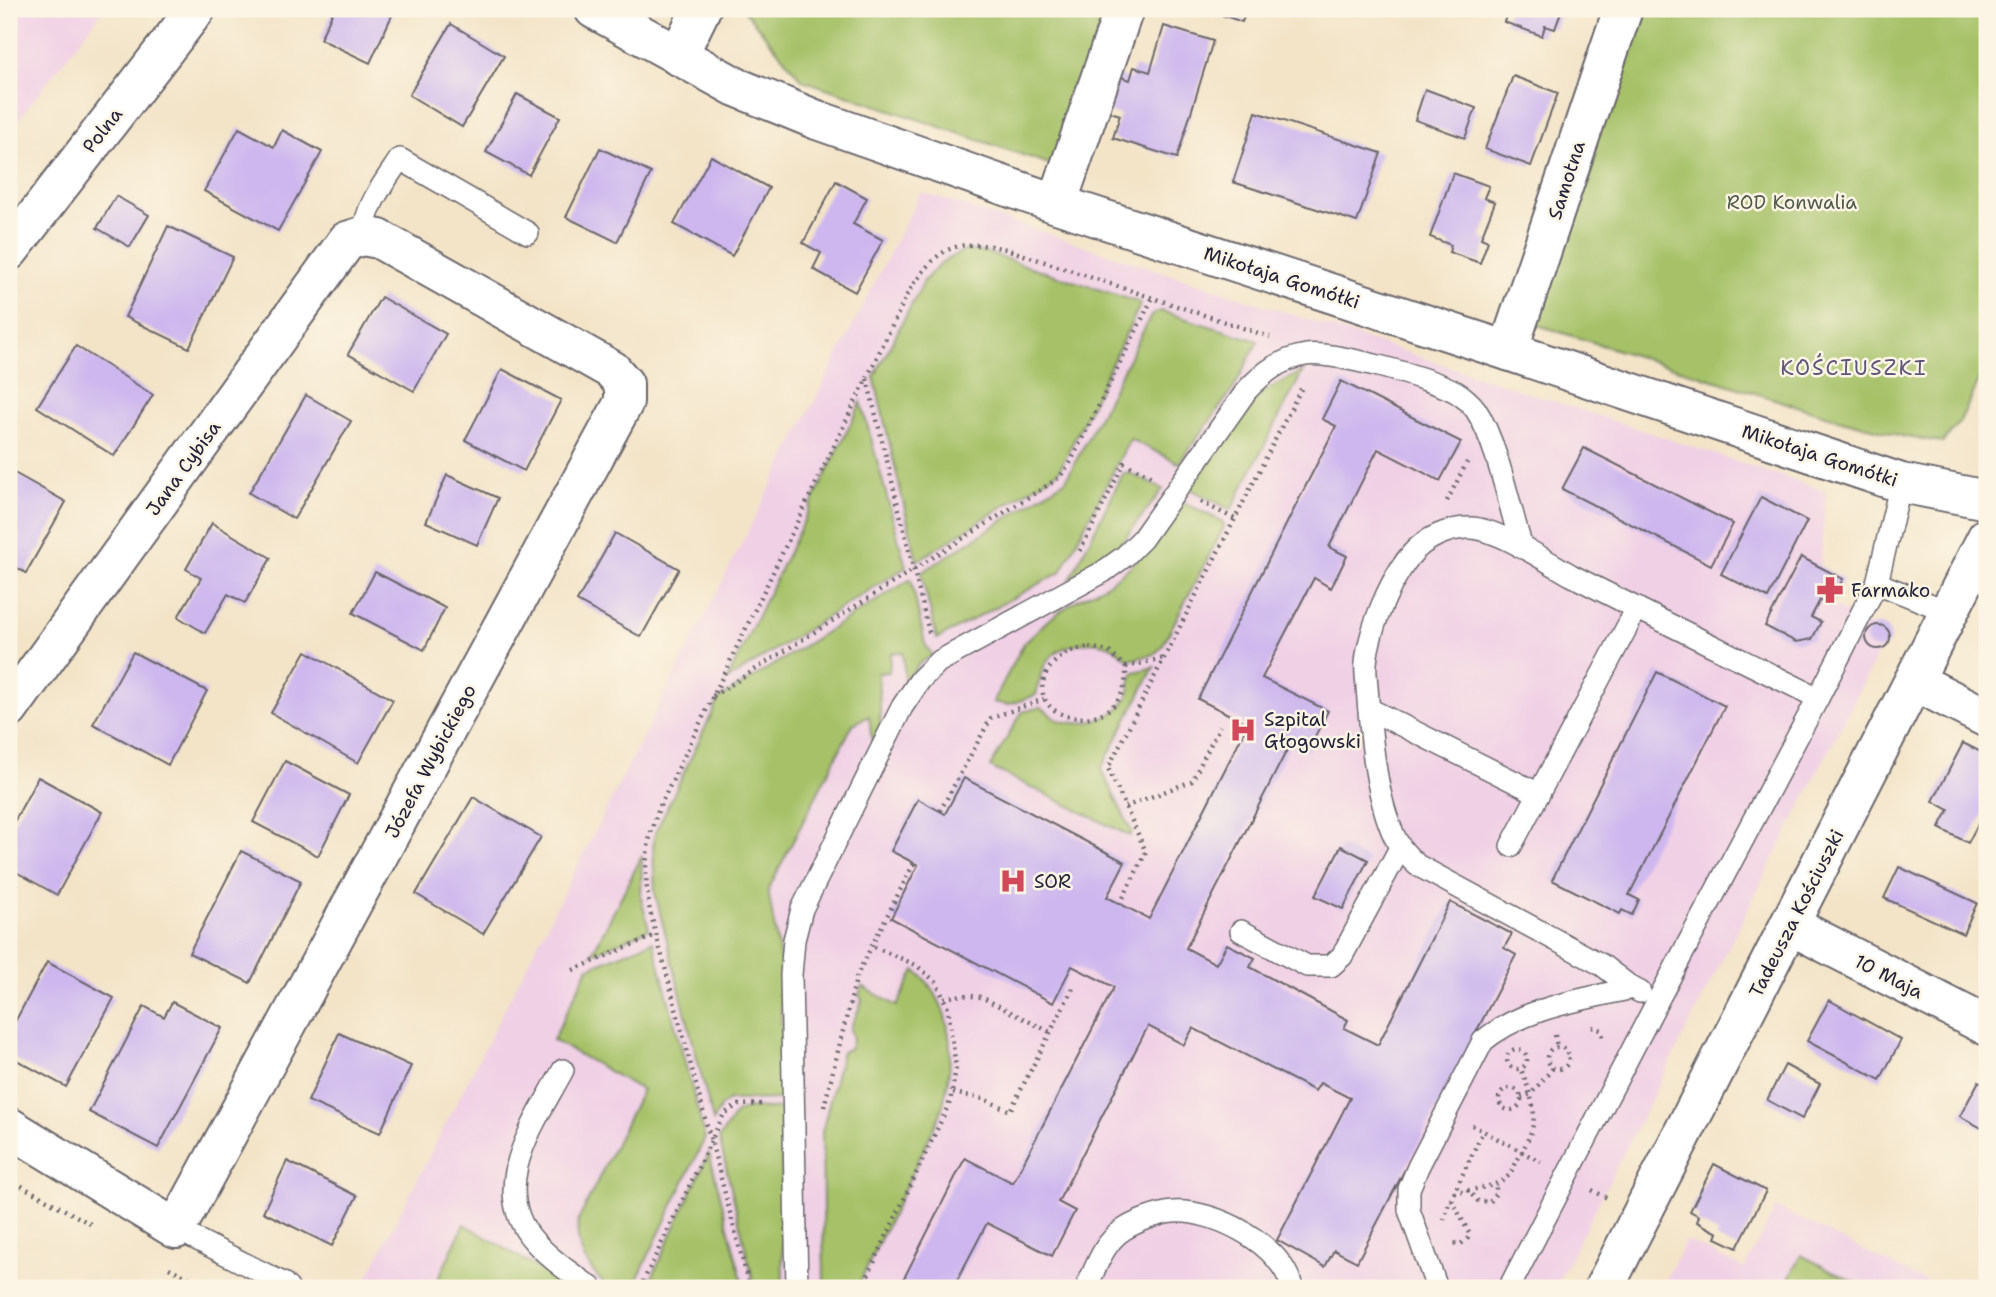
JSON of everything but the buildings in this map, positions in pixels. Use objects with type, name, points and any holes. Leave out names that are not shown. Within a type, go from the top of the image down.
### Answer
[{"type":"street","name":"Polna","points":[[9,251],[196,9]]},
{"type":"street","name":"Mikołaja Gomółki","points":[[594,9],[736,87],[817,120],[1057,204],[1901,483],[1987,500]]},
{"type":"street","points":[[678,56],[701,9]]},
{"type":"street","points":[[1057,204],[1124,9]]},
{"type":"street","name":"Samotna","points":[[1508,351],[1623,9]]},
{"type":"street","name":"Jana Cybisa","points":[[9,709],[347,241],[363,236]]},
{"type":"street","name":"Józefa Wybickiego","points":[[176,1230],[624,402],[624,384],[612,370],[379,239],[363,236]]},
{"type":"street","name":"Tadeusza Kościuszki","points":[[1604,1288],[1987,537]]},
{"type":"street","points":[[1914,681],[1987,718]]},
{"type":"street","name":"10 Maja","points":[[1790,925],[1987,1026]]},
{"type":"street","points":[[9,1127],[176,1230]]},
{"type":"lane","points":[[363,236],[365,216],[400,159],[528,233]]},
{"type":"lane","points":[[796,1288],[791,975],[794,940],[802,909],[902,707],[920,681],[938,662],[1103,572],[1125,556],[1142,539],[1247,390],[1264,372],[1307,354],[1346,358],[1458,393],[1474,408],[1493,448],[1522,548]]},
{"type":"lane","points":[[1509,1288],[1877,583],[1901,483]]},
{"type":"lane","points":[[1658,1000],[1632,988],[1602,965],[1417,865],[1400,848],[1390,826],[1374,757],[1365,669],[1369,639],[1379,612],[1401,570],[1419,547],[1438,534],[1471,528],[1497,535],[1818,698]]},
{"type":"lane","points":[[1877,583],[1949,612]]},
{"type":"lane","points":[[1511,846],[1637,608]]},
{"type":"lane","points":[[1369,709],[1539,794]]},
{"type":"lane","points":[[1241,931],[1307,966],[1331,966],[1342,956],[1400,848]]},
{"type":"lane","points":[[1437,1288],[1409,1210],[1409,1189],[1483,1041],[1499,1027],[1532,1014],[1632,988]]},
{"type":"lane","points":[[563,1070],[522,1149],[514,1178],[514,1197],[519,1218],[533,1240],[563,1268],[593,1288]]},
{"type":"lane","points":[[1086,1288],[1109,1241],[1124,1229],[1174,1212],[1214,1218],[1251,1235],[1272,1252],[1292,1288]]},
{"type":"lane","points":[[176,1230],[283,1283],[288,1288]]},
{"type":"path","points":[[750,1288],[646,891],[649,831],[906,295],[934,258],[964,244],[981,244],[1006,249],[1324,354]]},
{"type":"path","points":[[712,697],[1059,478],[1065,472],[1152,299]]},
{"type":"path","points":[[1120,904],[1146,852],[1108,768],[1309,374]]},
{"type":"path","points":[[867,378],[938,662]]},
{"type":"path","points":[[1444,509],[1471,454]]},
{"type":"path","points":[[1089,647],[1108,651],[1126,667],[1124,692],[1112,707],[1104,712],[1083,717],[1060,715],[1052,710],[1044,699],[1043,683],[1046,673],[1058,659],[1070,651],[1089,647]]},
{"type":"path","points":[[1126,667],[1164,658]]},
{"type":"path","points":[[940,811],[991,718],[1044,699]]},
{"type":"path","points":[[1125,807],[1192,781],[1220,726]]},
{"type":"path","points":[[821,1118],[857,975],[914,863]]},
{"type":"path","points":[[573,970],[656,935]]},
{"type":"path","points":[[862,1288],[935,1137],[953,1093],[956,1068],[952,1026],[936,982],[916,965],[872,946]]},
{"type":"path","points":[[953,1093],[984,1099],[1010,1111],[1074,986]]},
{"type":"path","points":[[944,998],[961,995],[981,997],[1050,1031]]},
{"type":"path","points":[[1520,1097],[1531,1094],[1553,1068],[1564,1068],[1569,1058],[1563,1049],[1557,1048],[1548,1054],[1547,1059],[1553,1068]]},
{"type":"path","points":[[1512,1050],[1522,1050],[1526,1054],[1525,1066],[1521,1069],[1516,1070],[1508,1064],[1506,1059],[1512,1050]]},
{"type":"path","points":[[1454,1193],[1496,1184],[1506,1179],[1522,1152],[1535,1125],[1535,1116],[1531,1094],[1521,1069]]},
{"type":"path","points":[[1509,1088],[1514,1089],[1520,1097],[1520,1103],[1511,1110],[1501,1105],[1499,1099],[1500,1094],[1509,1088]]},
{"type":"path","points":[[640,1288],[724,1114],[732,1108],[749,1103],[825,1104]]},
{"type":"path","points":[[1446,1111],[1612,1201]]},
{"type":"path","points":[[1444,1228],[1443,1222],[1451,1199],[1483,1131]]},
{"type":"path","points":[[1467,1190],[1472,1198],[1485,1203],[1493,1198],[1496,1184]]},
{"type":"path","points":[[1448,1240],[1461,1244],[1468,1238],[1467,1227],[1451,1199]]},
{"type":"shaded area","points":[[9,9],[104,9],[9,132]]},
{"type":"shaded area","name":"Szpital Głogowski","points":[[921,192],[1826,491],[1820,567],[1843,579],[1830,605],[1888,634],[1555,1288],[362,1288]]},
{"type":"shaded area","points":[[1776,1207],[1939,1288],[1661,1288],[1686,1240],[1744,1269]]},
{"type":"green space","points":[[743,9],[1106,9],[1052,165],[802,80]]},
{"type":"green space","name":"ROD Konwalia","points":[[1635,9],[1987,9],[1987,365],[1959,423],[1943,442],[1906,437],[1838,419],[1528,322]]},
{"type":"green space","points":[[967,250],[988,253],[1141,303],[1059,471],[917,561],[874,377],[924,281],[944,262]]},
{"type":"green space","points":[[1161,311],[1258,341],[1234,388],[1179,463],[1130,439],[1061,572],[937,639],[921,573],[1066,480],[1152,314]]},
{"type":"green space","points":[[1303,371],[1231,510],[1190,489],[1253,401],[1264,391]]},
{"type":"green space","points":[[861,402],[906,567],[727,680]]},
{"type":"green space","points":[[1129,473],[1163,489],[1118,547],[1070,579],[1123,474]]},
{"type":"green space","points":[[1181,501],[1223,522],[1224,527],[1161,648],[1154,654],[1130,660],[1104,644],[1076,644],[1051,656],[1041,675],[1036,695],[1008,705],[993,702],[1024,643],[1048,620],[1075,601],[1106,585],[1131,566],[1144,553]]},
{"type":"green space","points":[[911,579],[925,644],[932,655],[919,664],[905,681],[903,652],[891,653],[889,672],[878,673],[881,726],[872,742],[869,716],[853,724],[768,890],[780,959],[783,1099],[729,1100],[721,1106],[713,1121],[655,893],[655,833],[719,699]]},
{"type":"green space","points":[[1154,667],[1101,769],[1132,832],[1130,836],[990,767],[1022,712],[1041,707],[1056,719],[1077,723],[1106,717],[1122,706],[1127,698],[1134,672]]},
{"type":"green space","points":[[642,856],[641,898],[649,929],[592,954]]},
{"type":"green space","points":[[653,941],[705,1138],[633,1288],[608,1288],[584,1258],[578,1241],[578,1221],[642,1090],[553,1040],[588,968]]},
{"type":"green space","points":[[915,970],[929,985],[946,1019],[950,1057],[940,1115],[857,1288],[824,1288],[822,1132],[842,1052],[850,1048],[853,1038],[850,1030],[861,1004],[859,995],[862,986],[897,1006]]},
{"type":"green space","points":[[748,1108],[781,1109],[783,1288],[755,1288],[719,1138],[737,1112]]},
{"type":"green space","points":[[709,1153],[744,1288],[647,1288]]},
{"type":"green space","points":[[464,1224],[571,1288],[434,1288]]},
{"type":"green space","points":[[1801,1255],[1866,1288],[1784,1288]]},
{"type":"place","name":"Farmako","points":[[1830,590]]},
{"type":"place","name":"Szpital Głogowski","points":[[1243,730]]},
{"type":"place","name":"SOR","points":[[1013,881]]},
{"type":"district","name":"KOŚCIUSZKI","points":[[1854,368]]}]
